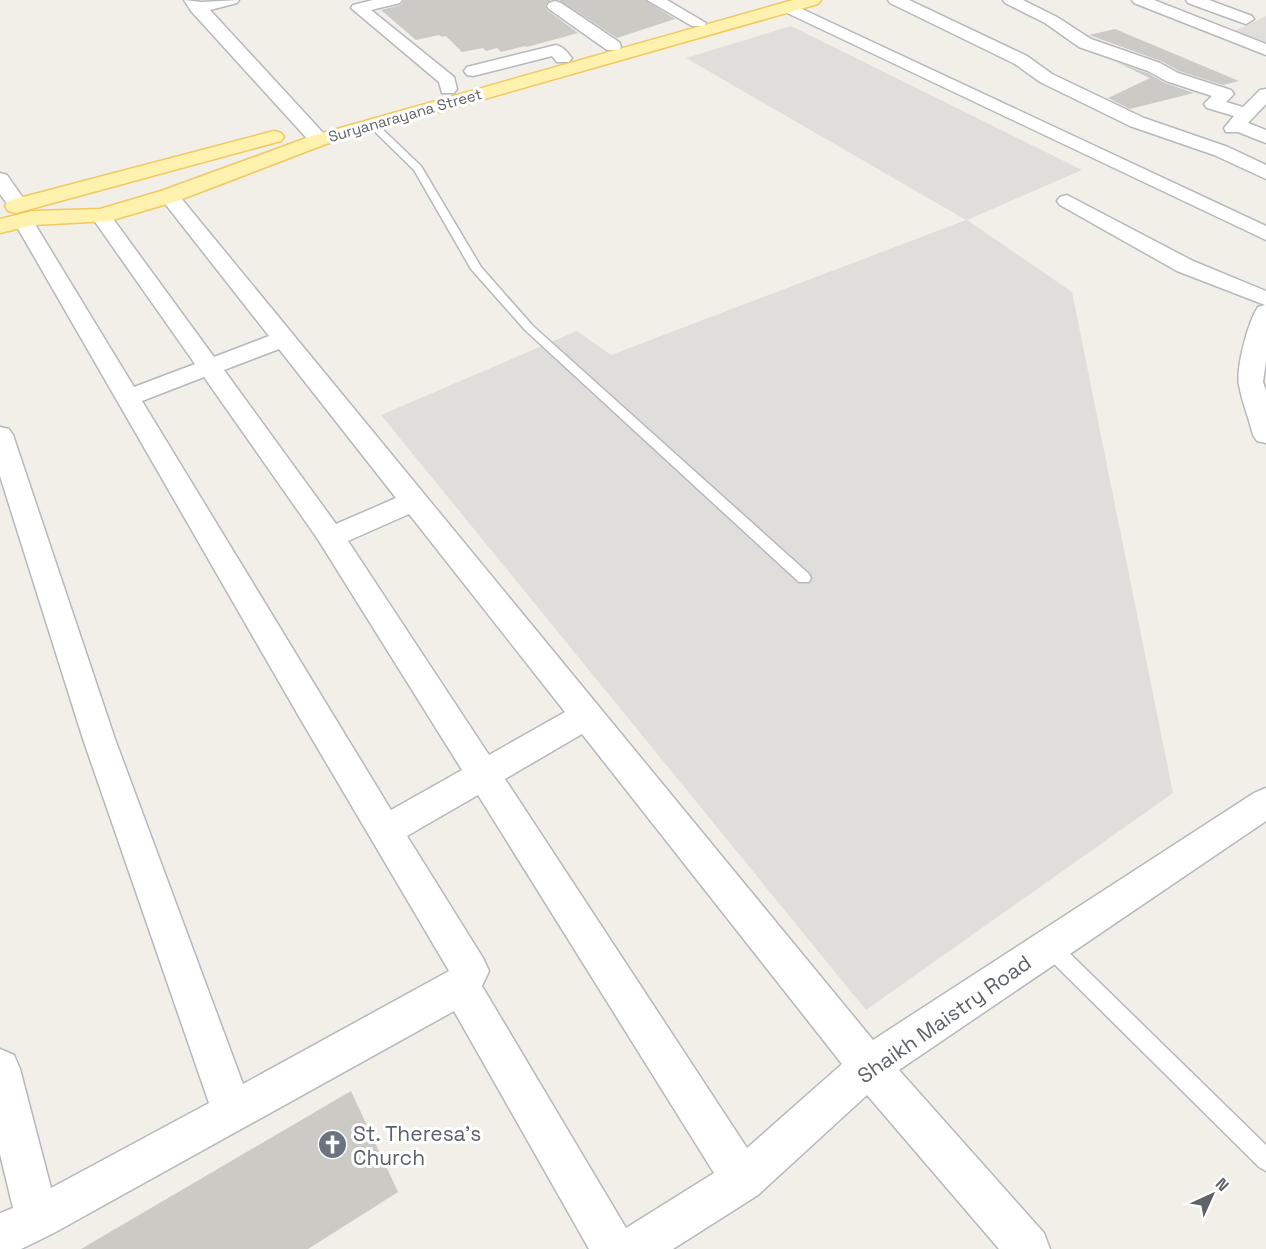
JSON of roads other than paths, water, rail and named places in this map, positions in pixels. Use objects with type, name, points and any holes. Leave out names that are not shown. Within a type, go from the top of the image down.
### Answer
[{"type":"main road","name":"Suryanarayana Street","points":[[10,215],[314,134],[448,89],[563,58],[782,3],[813,0]]},
{"type":"main road","name":"Suryanarayana Street","points":[[10,215],[33,218],[101,216],[169,196],[314,134],[372,124],[782,3]]},
{"type":"street","points":[[194,4],[231,0]]},
{"type":"street","points":[[394,0],[359,8],[448,81],[448,89]]},
{"type":"street","points":[[655,0],[698,23]]},
{"type":"street","points":[[896,0],[1021,60],[1046,78],[1137,122],[1221,151],[1266,173]]},
{"type":"street","points":[[1011,0],[1051,20],[1085,43],[1154,67],[1172,77],[1225,94],[1213,104],[1266,136]]},
{"type":"street","points":[[1140,0],[1266,50]]},
{"type":"street","points":[[1194,0],[1246,19]]},
{"type":"street","points":[[782,3],[1266,234]]},
{"type":"street","points":[[194,4],[314,134]]},
{"type":"street","points":[[555,6],[613,46]]},
{"type":"street","points":[[1220,32],[1266,11]]},
{"type":"street","points":[[473,71],[556,50],[563,58]]},
{"type":"street","points":[[1221,151],[1232,141],[1222,137],[1242,120],[1266,94]]},
{"type":"street","points":[[0,179],[10,215],[129,397],[470,971],[461,987],[37,1219],[0,1236]]},
{"type":"street","points":[[169,196],[870,1066],[1028,1249]]},
{"type":"street","points":[[1067,201],[1185,266],[1266,299]]},
{"type":"street","points":[[101,216],[331,537],[743,1180]]},
{"type":"street","points":[[1266,312],[1257,339],[1251,382],[1266,435]]},
{"type":"street","points":[[129,397],[284,339]]},
{"type":"street","points":[[0,435],[99,739],[232,1111]]},
{"type":"street","points":[[331,537],[415,501]]},
{"type":"street","points":[[385,831],[588,715]]},
{"type":"street","name":"Shaikh Maistry Road","points":[[633,1249],[743,1180],[870,1066],[1266,802]]},
{"type":"street","points":[[461,987],[613,1249]]},
{"type":"street","points":[[0,1069],[37,1219]]},
{"type":"lane","points":[[372,124],[418,168],[476,269],[529,328],[804,578]]},
{"type":"lane","points":[[1049,946],[1266,1160]]},
{"type":"place","name":"St. Theresa's Church","points":[[332,1145]]}]
